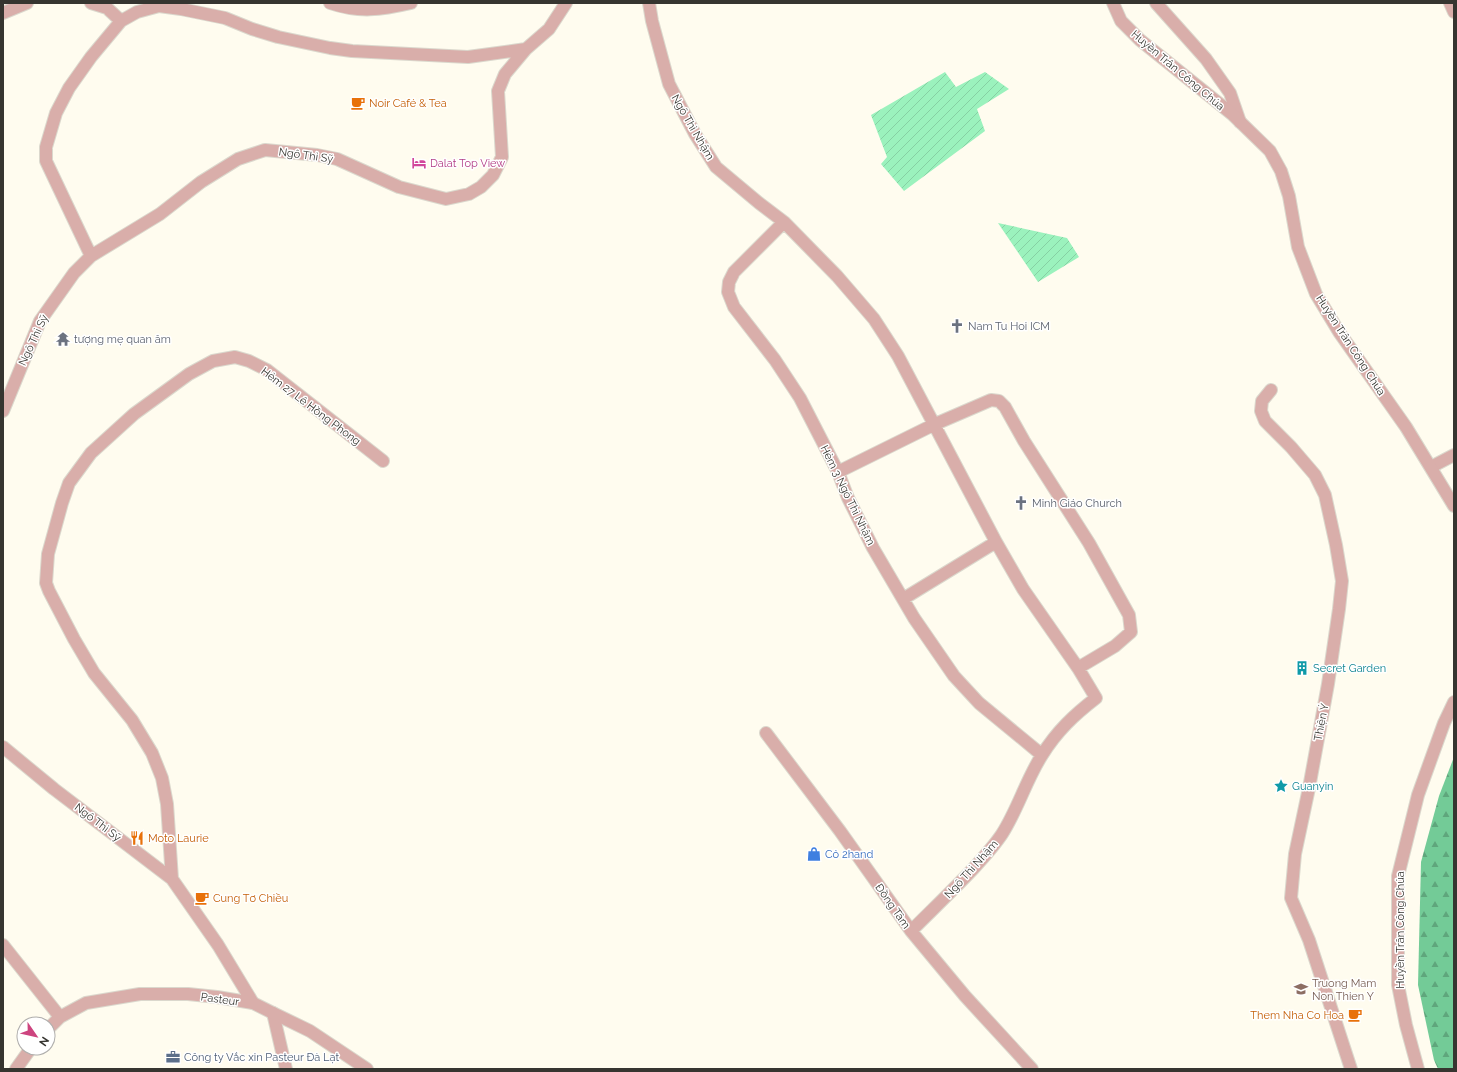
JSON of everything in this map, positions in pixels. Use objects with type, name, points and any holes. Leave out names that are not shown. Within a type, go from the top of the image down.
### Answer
[{"type":"street","points":[[3,13],[27,3]]},
{"type":"street","points":[[91,3],[107,8],[121,21]]},
{"type":"street","points":[[330,3],[343,8],[362,11],[383,9],[411,3]]},
{"type":"street","name":"Ngô Thì Sỹ","points":[[3,411],[40,321],[74,273],[91,256],[160,214],[201,182],[238,159],[265,150],[302,153],[337,159],[399,187],[446,199],[469,194],[481,187],[493,175],[502,157],[498,91],[505,74],[526,50],[549,29],[566,3]]},
{"type":"street","name":"Ngô Thì Nhậm","points":[[649,3],[652,21],[669,84],[695,134],[716,167],[784,222],[837,276],[874,319],[898,356],[933,425],[1023,589],[1078,668],[1096,698],[1078,711],[1063,726],[1042,755],[1015,812],[989,852],[911,931]]},
{"type":"street","name":"Huyền Trân Công Chúa","points":[[1113,3],[1121,21],[1140,40],[1240,122],[1270,151],[1281,172],[1289,196],[1298,247],[1316,294],[1340,332],[1406,427],[1454,506]]},
{"type":"street","points":[[1156,3],[1206,60],[1230,93],[1240,122]]},
{"type":"street","points":[[1450,3],[1454,12]]},
{"type":"street","points":[[91,256],[46,161],[46,148],[56,113],[69,88],[91,57],[121,21],[137,12],[159,6],[181,9],[225,18],[252,29],[278,37],[352,51],[468,56],[526,50]]},
{"type":"street","name":"Hẻm 3 Ngô Thì Nhậm","points":[[784,222],[734,272],[729,282],[728,292],[734,307],[775,360],[800,398],[838,472],[848,498],[873,548],[914,618],[954,676],[979,703],[1042,755]]},
{"type":"street","name":"Hẻm 27 Lê Hồng Phong","points":[[172,879],[166,797],[162,778],[152,753],[132,720],[94,673],[74,639],[46,583],[48,554],[69,483],[91,452],[134,414],[189,374],[212,361],[235,357],[249,360],[267,370],[383,461]]},
{"type":"street","name":"Thiện Ý","points":[[1271,390],[1262,401],[1261,411],[1265,421],[1315,474],[1325,495],[1342,581],[1328,684],[1309,788],[1294,854],[1291,898],[1309,940],[1351,1069]]},
{"type":"street","points":[[838,472],[933,425],[991,400],[999,401],[1005,407],[1024,441],[1089,543],[1130,615],[1131,632],[1115,646],[1078,668]]},
{"type":"street","points":[[1431,467],[1454,455]]},
{"type":"street","points":[[903,599],[996,542]]},
{"type":"street","name":"Huyền Trân Công Chúa","points":[[1418,1069],[1406,1025],[1398,984],[1398,876],[1418,795],[1444,723],[1454,702]]},
{"type":"street","name":"Đồng Tâm","points":[[766,733],[840,831],[911,931],[965,996],[1032,1069]]},
{"type":"street","name":"Ngô Thì Sỹ","points":[[3,747],[54,789],[172,879],[218,944],[253,1003]]},
{"type":"street","points":[[3,945],[60,1017]]},
{"type":"street","name":"Pasteur","points":[[56,1021],[60,1017],[86,1003],[140,994],[218,997],[253,1003],[310,1031],[367,1069]]},
{"type":"street","points":[[273,1013],[286,1069]]},
{"type":"street","points":[[16,1069],[25,1056]]},
{"type":"green space","points":[[945,72],[956,87],[985,72],[1009,89],[977,109],[985,131],[904,191],[881,164],[887,157],[871,115]]},
{"type":"green space","points":[[998,223],[1067,238],[1079,257],[1038,282]]},
{"type":"green space","points":[[1454,757],[1454,1069],[1438,1069],[1434,1060],[1418,985],[1421,862],[1439,796]]},
{"type":"place","name":"Noir Café & Tea","points":[[358,103]]},
{"type":"place","name":"Dalat Top View","points":[[419,163]]},
{"type":"place","name":"Nam Tu Hoi ICM","points":[[957,326]]},
{"type":"place","name":"tượng mẹ quan âm","points":[[63,339]]},
{"type":"place","name":"Minh Giáo Church","points":[[1021,503]]},
{"type":"place","name":"Secret Garden","points":[[1302,668]]},
{"type":"place","name":"Guanyin","points":[[1281,786]]},
{"type":"place","name":"Moto Laurie","points":[[137,838]]},
{"type":"place","name":"Cỏ 2hand","points":[[814,854]]},
{"type":"place","name":"Cung Tơ Chiều","points":[[202,898]]},
{"type":"place","name":"Truong Mam Non Thien Y","points":[[1301,989]]},
{"type":"place","name":"Them Nha Co Hoa","points":[[1355,1015]]},
{"type":"place","name":"Công ty Vắc xin Pasteur Đà Lạt","points":[[173,1057]]}]
